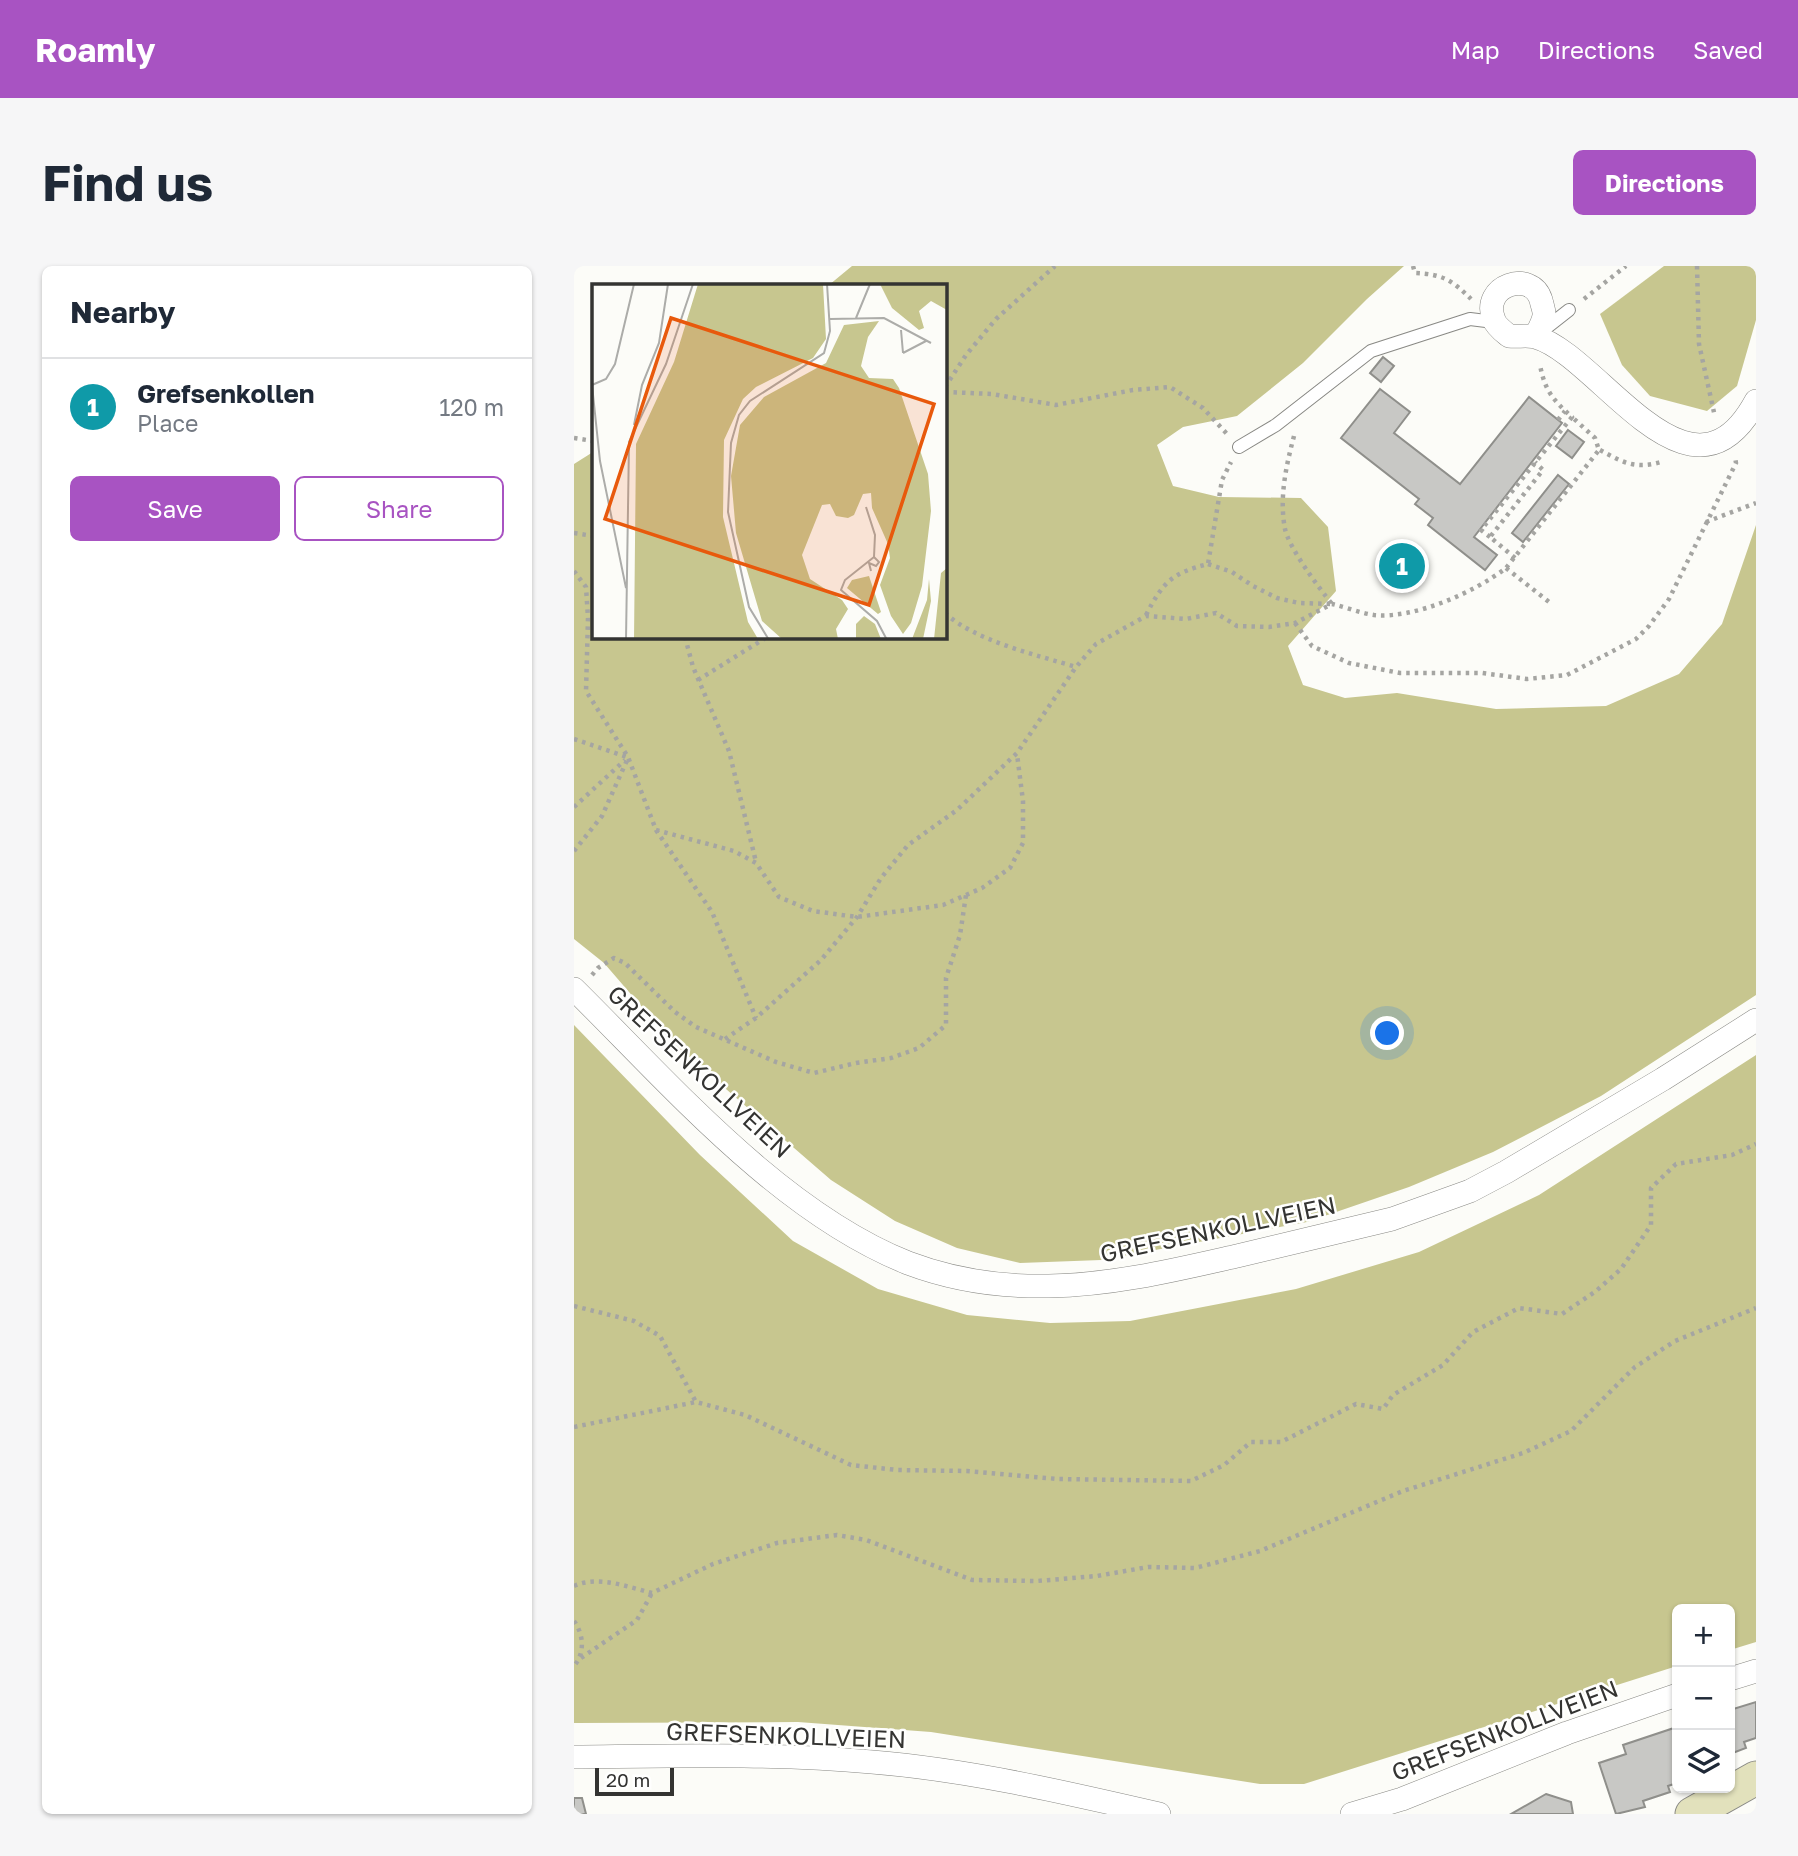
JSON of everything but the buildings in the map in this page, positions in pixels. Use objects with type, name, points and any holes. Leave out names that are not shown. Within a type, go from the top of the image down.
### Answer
[{"type":"street","points":[[1535,337],[1545,315],[1539,295],[1526,285],[1510,283],[1497,292],[1492,305],[1494,322],[1509,336],[1535,337],[1569,355],[1649,426],[1667,436],[1706,443],[1722,438],[1742,421],[1756,401]]},
{"type":"street","name":"GREFSENKOLLVEIEN","points":[[576,991],[669,1086],[744,1154],[822,1217],[877,1249],[910,1263],[972,1281],[1049,1286],[1133,1278],[1392,1219],[1433,1205],[1470,1191],[1544,1150],[1756,1020]]},
{"type":"street","points":[[1735,1677],[1756,1671]]},
{"type":"street","name":"GREFSENKOLLVEIEN","points":[[1352,1814],[1402,1799],[1579,1728],[1672,1697]]},
{"type":"street","name":"GREFSENKOLLVEIEN","points":[[574,1758],[769,1756],[873,1762],[1022,1783],[1159,1814]]},
{"type":"street","points":[[1692,1814],[1756,1778]]},
{"type":"lane","points":[[1535,337],[1569,310]]},
{"type":"lane","points":[[1239,447],[1276,425],[1371,351],[1469,319],[1494,322]]},
{"type":"path","points":[[947,384],[966,355],[996,319],[1055,266]]},
{"type":"path","points":[[1413,266],[1415,273],[1437,273],[1461,288],[1494,322]]},
{"type":"path","points":[[1569,310],[1626,266]]},
{"type":"path","points":[[1697,266],[1696,311],[1699,345],[1713,415],[1718,421]]},
{"type":"path","points":[[1535,337],[1543,377],[1552,399],[1595,438],[1599,450],[1630,465],[1652,465],[1668,460],[1684,441]]},
{"type":"path","points":[[947,392],[992,394],[1056,405],[1133,390],[1170,387],[1203,408],[1239,447],[1222,480],[1208,564]]},
{"type":"path","points":[[1301,405],[1284,476],[1285,531],[1311,578],[1332,604]]},
{"type":"path","points":[[1558,419],[1565,411]]},
{"type":"path","points":[[1516,558],[1481,530],[1572,417]]},
{"type":"path","points":[[574,438],[592,440]]},
{"type":"path","points":[[1295,623],[1312,646],[1362,666],[1399,673],[1482,673],[1527,679],[1567,675],[1627,645],[1648,626],[1669,599],[1736,463],[1734,449]]},
{"type":"path","points":[[1146,616],[1166,582],[1183,570],[1208,564],[1232,572],[1277,598],[1299,603],[1332,604],[1376,615],[1423,610],[1488,583],[1506,568],[1599,450]]},
{"type":"path","points":[[1490,537],[1543,470],[1535,462]]},
{"type":"path","points":[[1706,523],[1756,503]]},
{"type":"path","points":[[574,533],[592,536]]},
{"type":"path","points":[[1506,568],[1549,601]]},
{"type":"path","points":[[574,571],[586,587],[586,691],[628,757],[656,830],[712,912],[756,1018]]},
{"type":"path","points":[[725,1039],[756,1018],[821,960],[857,917],[881,878],[908,845],[957,810],[1017,753],[1076,667],[1096,644],[1146,616],[1186,619],[1216,613],[1237,626],[1269,627],[1295,623],[1332,604]]},
{"type":"path","points":[[947,615],[955,622],[1005,645],[1076,667]]},
{"type":"path","points":[[686,639],[698,680],[729,751],[756,863],[779,897],[813,911],[857,917],[943,905],[982,888],[1010,868],[1023,843],[1023,801],[1017,753]]},
{"type":"path","points":[[698,680],[764,639]]},
{"type":"path","points":[[574,739],[628,757]]},
{"type":"path","points":[[574,807],[628,757]]},
{"type":"path","points":[[574,851],[602,816],[628,757]]},
{"type":"path","points":[[656,830],[734,851],[756,863]]},
{"type":"path","points":[[576,991],[598,968],[614,958],[625,963],[675,1012],[696,1027],[776,1062],[814,1073],[856,1062],[891,1058],[919,1048],[946,1025],[946,978],[960,935],[966,895]]},
{"type":"path","points":[[574,1427],[696,1402],[744,1415],[851,1465],[1058,1479],[1191,1481],[1224,1465],[1251,1442],[1281,1441],[1356,1404],[1383,1409],[1393,1395],[1443,1365],[1473,1332],[1519,1308],[1562,1314],[1596,1292],[1621,1269],[1651,1225],[1651,1188],[1676,1164],[1732,1155],[1756,1144]]},
{"type":"path","points":[[574,1306],[634,1321],[660,1336],[696,1402]]},
{"type":"path","points":[[574,1666],[581,1658],[637,1620],[652,1594],[713,1564],[777,1543],[837,1535],[866,1540],[972,1580],[1037,1581],[1097,1576],[1148,1567],[1195,1569],[1260,1551],[1403,1491],[1523,1453],[1571,1431],[1635,1367],[1675,1341],[1756,1308]]},
{"type":"path","points":[[574,1586],[585,1581],[617,1584],[652,1594]]},
{"type":"path","points":[[574,1621],[582,1640],[581,1658]]},
{"type":"shaded area","points":[[852,266],[1404,266],[1303,363],[1237,416],[1183,427],[1157,445],[1173,486],[1219,497],[1301,498],[1328,527],[1336,591],[1288,646],[1303,685],[1345,698],[1397,693],[1496,709],[1606,706],[1679,674],[1722,624],[1756,525],[1756,995],[1601,1096],[1493,1152],[1409,1187],[1307,1222],[1101,1260],[1020,1263],[957,1248],[895,1221],[831,1180],[673,1043],[604,963],[574,939],[574,464],[592,453],[592,639],[947,639],[947,284],[830,284]]},
{"type":"shaded area","points":[[1664,266],[1756,266],[1756,320],[1737,386],[1707,411],[1650,396],[1622,365],[1600,314]]},
{"type":"shaded area","points":[[574,1025],[700,1155],[793,1241],[878,1289],[967,1315],[1050,1323],[1130,1321],[1296,1289],[1419,1252],[1539,1195],[1756,1055],[1756,1642],[1735,1648],[1735,1604],[1672,1604],[1672,1668],[1304,1784],[1260,1784],[931,1732],[798,1722],[574,1723]]},
{"type":"place","name":"Grefsenkollen","points":[[1402,566]]}]
